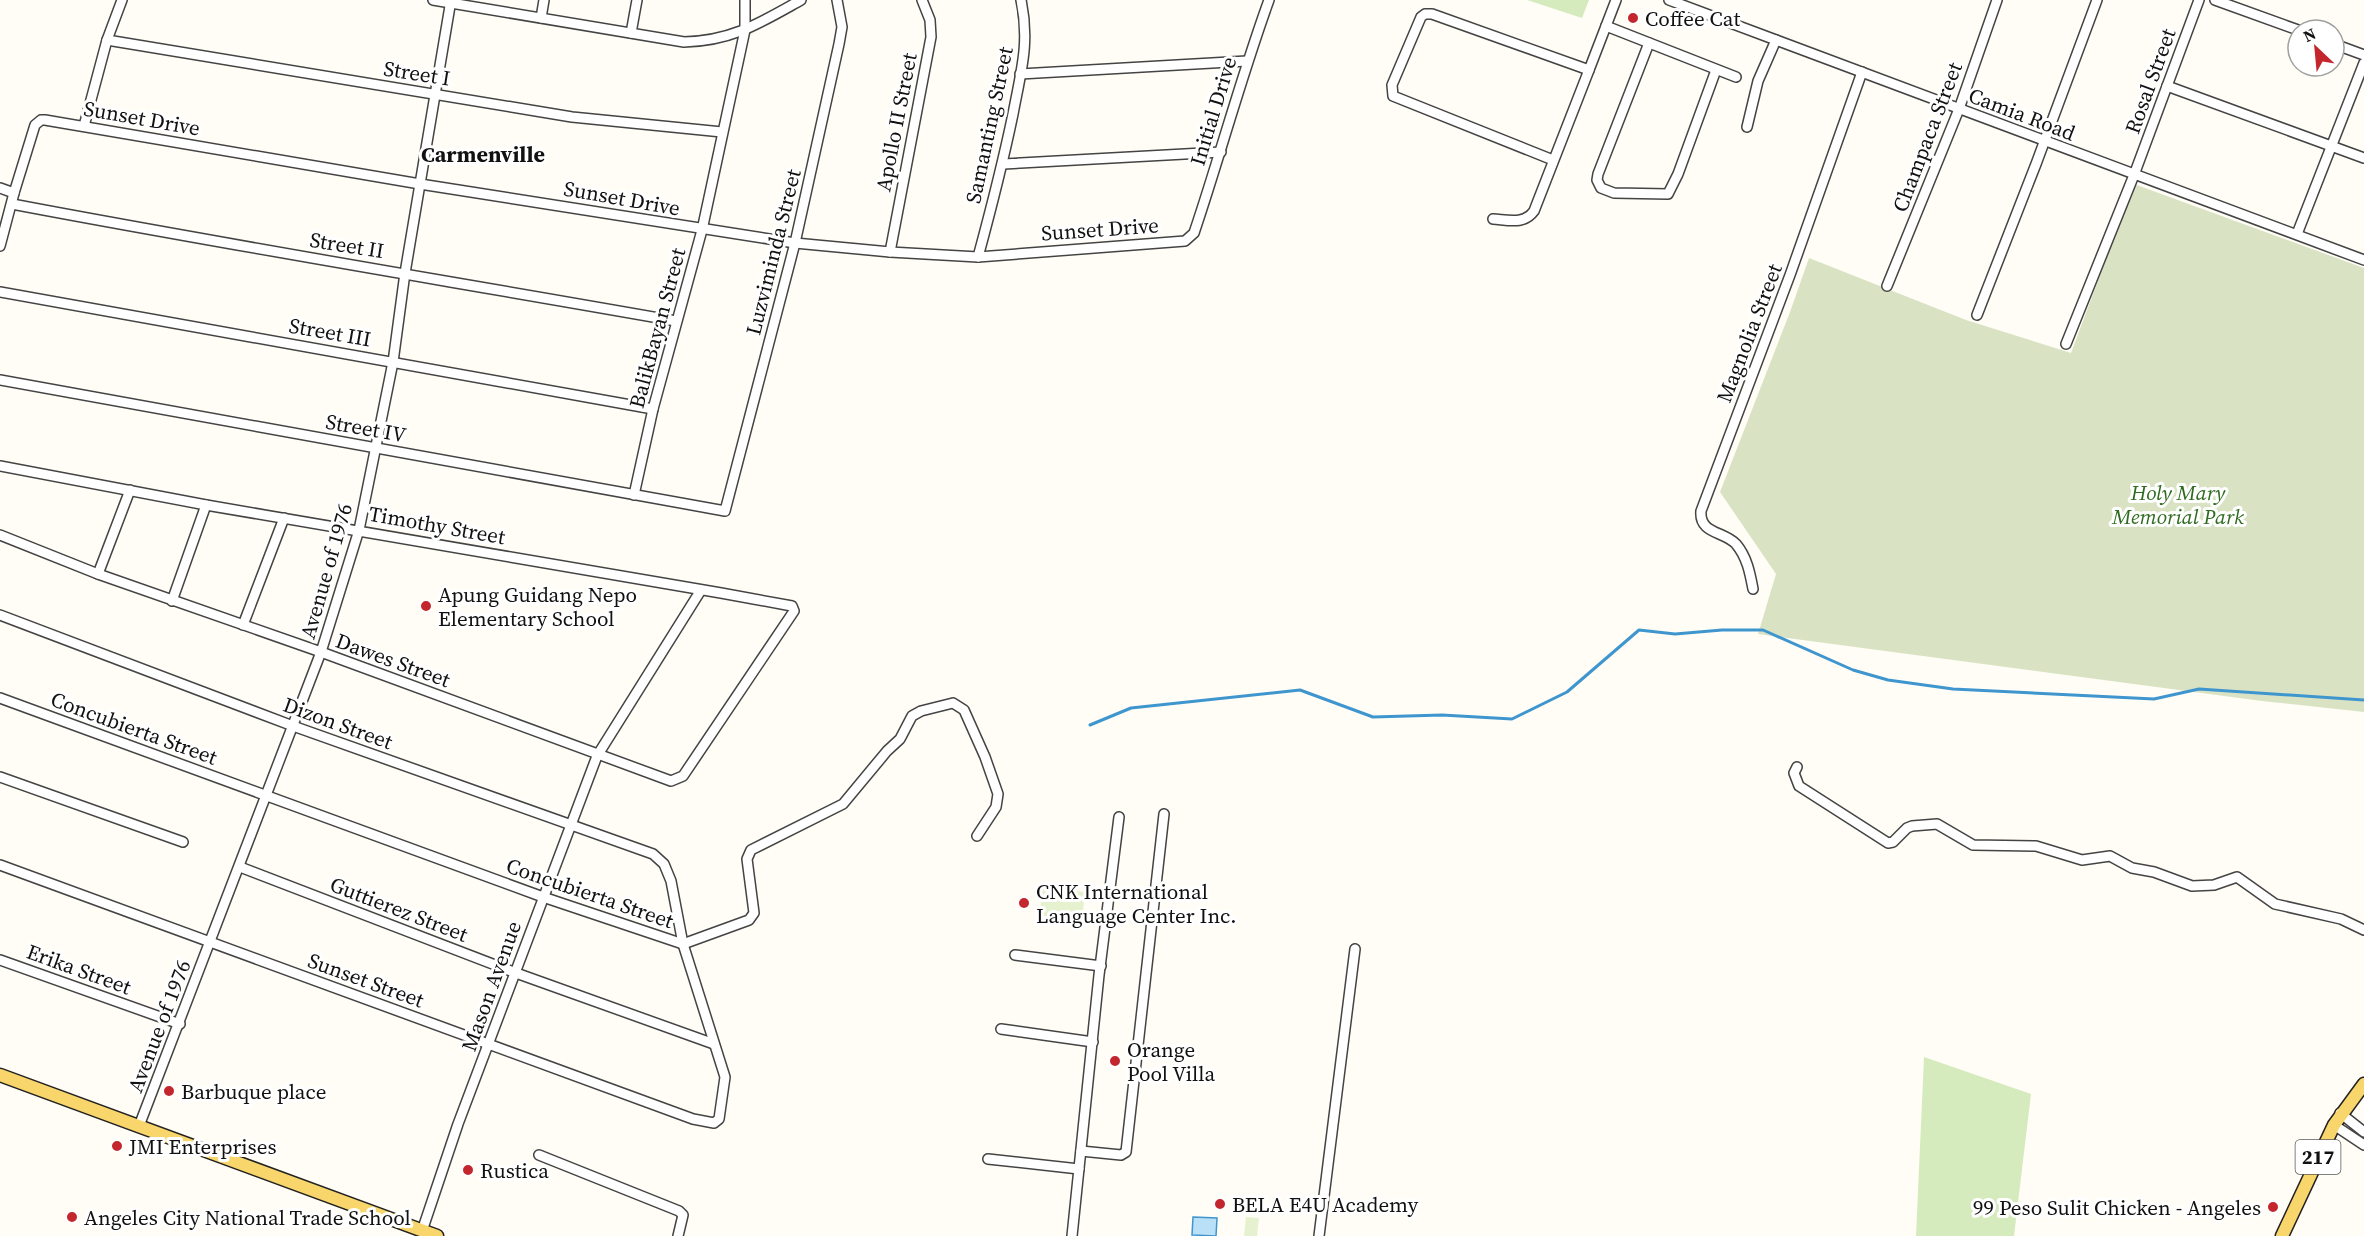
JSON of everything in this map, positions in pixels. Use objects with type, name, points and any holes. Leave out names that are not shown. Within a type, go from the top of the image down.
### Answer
[{"type":"main road","points":[[0,1076],[437,1236]]},
{"type":"main road","name":"217","points":[[2282,1236],[2340,1113],[2364,1084]]},
{"type":"street","points":[[84,126],[107,40],[123,0]]},
{"type":"street","points":[[433,0],[668,40],[708,41],[746,30],[801,0]]},
{"type":"street","points":[[541,18],[544,0]]},
{"type":"street","points":[[631,33],[637,0]]},
{"type":"street","name":"BalikBayan Street","points":[[634,495],[653,409],[702,230],[746,30],[745,0]]},
{"type":"street","name":"Luzviminda Street","points":[[725,511],[795,243],[842,27],[837,0]]},
{"type":"street","name":"Apollo II Street","points":[[891,252],[931,37],[930,20],[922,0]]},
{"type":"street","name":"Samanting Street","points":[[978,257],[1003,164],[1024,55],[1026,24],[1020,0]]},
{"type":"street","name":"Initial Drive","points":[[1194,233],[1221,152],[1247,61],[1269,0]]},
{"type":"street","points":[[1493,219],[1515,221],[1531,216],[1616,0]]},
{"type":"street","name":"Camia Road","points":[[1669,0],[2364,260]]},
{"type":"street","name":"Champaca Street","points":[[1887,286],[1959,109],[1997,0]]},
{"type":"street","points":[[1977,315],[2097,0]]},
{"type":"street","name":"Rosal Street","points":[[2066,344],[2134,175],[2199,0]]},
{"type":"street","points":[[2215,0],[2286,26]]},
{"type":"street","name":"Avenue of 1976","points":[[140,1126],[321,652],[359,530],[393,362],[405,273],[451,2]]},
{"type":"street","points":[[1553,160],[1398,99],[1393,96],[1392,86],[1418,21],[1428,13],[1588,70]]},
{"type":"street","points":[[1606,26],[1736,77]]},
{"type":"street","name":"Street I","points":[[107,40],[572,117],[722,132]]},
{"type":"street","points":[[1747,127],[1758,81],[1776,40]]},
{"type":"street","points":[[1649,43],[1598,174],[1597,180],[1601,188],[1614,193],[1668,194],[1678,174],[1716,69]]},
{"type":"street","points":[[2346,48],[2364,55]]},
{"type":"street","points":[[1020,74],[1247,61]]},
{"type":"street","points":[[2297,234],[2364,63]]},
{"type":"street","name":"Magnolia Street","points":[[1753,589],[1750,572],[1741,550],[1728,537],[1703,524],[1700,518],[1701,511],[1790,275],[1862,72]]},
{"type":"street","points":[[2167,86],[2364,158]]},
{"type":"street","name":"Sunset Drive","points":[[14,193],[35,125],[45,120],[420,184],[795,243],[978,257],[1185,241],[1194,233]]},
{"type":"street","points":[[1003,164],[1221,152]]},
{"type":"street","points":[[0,188],[14,193],[0,246]]},
{"type":"street","name":"Street II","points":[[12,204],[201,240],[676,321]]},
{"type":"street","name":"Street III","points":[[0,292],[653,409]]},
{"type":"street","name":"Street IV","points":[[0,380],[725,511]]},
{"type":"street","name":"Timothy Street","points":[[0,466],[206,505],[792,606],[794,611],[683,776],[671,782]]},
{"type":"street","points":[[98,574],[130,490]]},
{"type":"street","points":[[172,601],[206,505]]},
{"type":"street","points":[[243,625],[284,518]]},
{"type":"street","name":"Dawes Street","points":[[0,535],[98,574],[321,652],[671,782]]},
{"type":"street","name":"Mason Avenue","points":[[422,1231],[458,1124],[597,756],[701,590]]},
{"type":"street","name":"Dizon Street","points":[[0,615],[293,726],[653,854],[664,864],[671,881],[683,944]]},
{"type":"street","name":"Concubierta Street","points":[[0,699],[543,897],[683,944],[749,920],[754,914],[747,859],[752,850],[843,804],[887,751],[900,739],[912,716],[921,711],[952,703],[964,710],[998,795],[996,807],[977,836]]},
{"type":"street","points":[[1797,767],[1794,773],[1799,786],[1888,843],[1893,842],[1912,826],[1937,824],[1973,845],[2036,846],[2082,860],[2110,856],[2132,868],[2154,872],[2192,886],[2214,885],[2237,877],[2275,904],[2341,920],[2364,930]]},
{"type":"street","points":[[0,777],[183,842]]},
{"type":"street","points":[[1081,1150],[1121,1155],[1126,1152],[1164,814]]},
{"type":"street","points":[[1072,1236],[1119,817]]},
{"type":"street","name":"Sunset Street","points":[[0,865],[693,1119],[714,1124],[719,1119],[725,1077],[714,1044]]},
{"type":"street","name":"Guttierez Street","points":[[240,867],[516,973],[714,1044]]},
{"type":"street","points":[[683,944],[714,1044]]},
{"type":"street","points":[[1319,1236],[1355,949]]},
{"type":"street","points":[[1015,955],[1101,966]]},
{"type":"street","name":"Erika Street","points":[[0,960],[180,1024]]},
{"type":"street","points":[[1001,1029],[1093,1042]]},
{"type":"street","points":[[2340,1113],[2362,1130],[2352,1137]]},
{"type":"street","points":[[2334,1125],[2364,1145]]},
{"type":"street","points":[[539,1155],[679,1211],[683,1215],[683,1221],[678,1236]]},
{"type":"street","points":[[988,1159],[1079,1169]]},
{"type":"green space","points":[[1527,0],[1589,0],[1582,18]]},
{"type":"green space","name":"Holy Mary Memorial Park","points":[[2134,184],[2364,268],[2364,712],[2262,701],[1758,634],[1776,574],[1720,492],[1809,258],[1966,320],[2071,353]]},
{"type":"green space","points":[[1043,887],[1085,892],[1082,921],[1039,916]]},
{"type":"green space","points":[[1924,1057],[2031,1094],[2014,1236],[1916,1236]]},
{"type":"green space","points":[[1246,1217],[1259,1218],[1257,1236],[1244,1236]]},
{"type":"water","points":[[1193,1217],[1217,1218],[1216,1236],[1192,1235]]},
{"type":"waterway","points":[[1090,725],[1131,708],[1300,690],[1373,717],[1442,715],[1512,719],[1567,692],[1639,630],[1675,634],[1722,630],[1763,630],[1853,670],[1888,680],[1953,689],[2154,699],[2199,689],[2364,700]]},
{"type":"place","name":"Coffee Cat","points":[[1633,18]]},
{"type":"place","name":"Apung Guidang Nepo Elementary School","points":[[426,606]]},
{"type":"place","name":"CNK International Language Center Inc.","points":[[1024,903]]},
{"type":"place","name":"Orange Pool Villa","points":[[1115,1061]]},
{"type":"place","name":"Barbuque place","points":[[169,1091]]},
{"type":"place","name":"JMI Enterprises","points":[[117,1146]]},
{"type":"place","name":"Rustica","points":[[468,1170]]},
{"type":"place","name":"BELA E4U Academy","points":[[1220,1204]]},
{"type":"place","name":"99 Peso Sulit Chicken - Angeles","points":[[2273,1207]]},
{"type":"place","name":"Angeles City National Trade School","points":[[72,1217]]},
{"type":"district","name":"Carmenville","points":[[483,154]]}]
